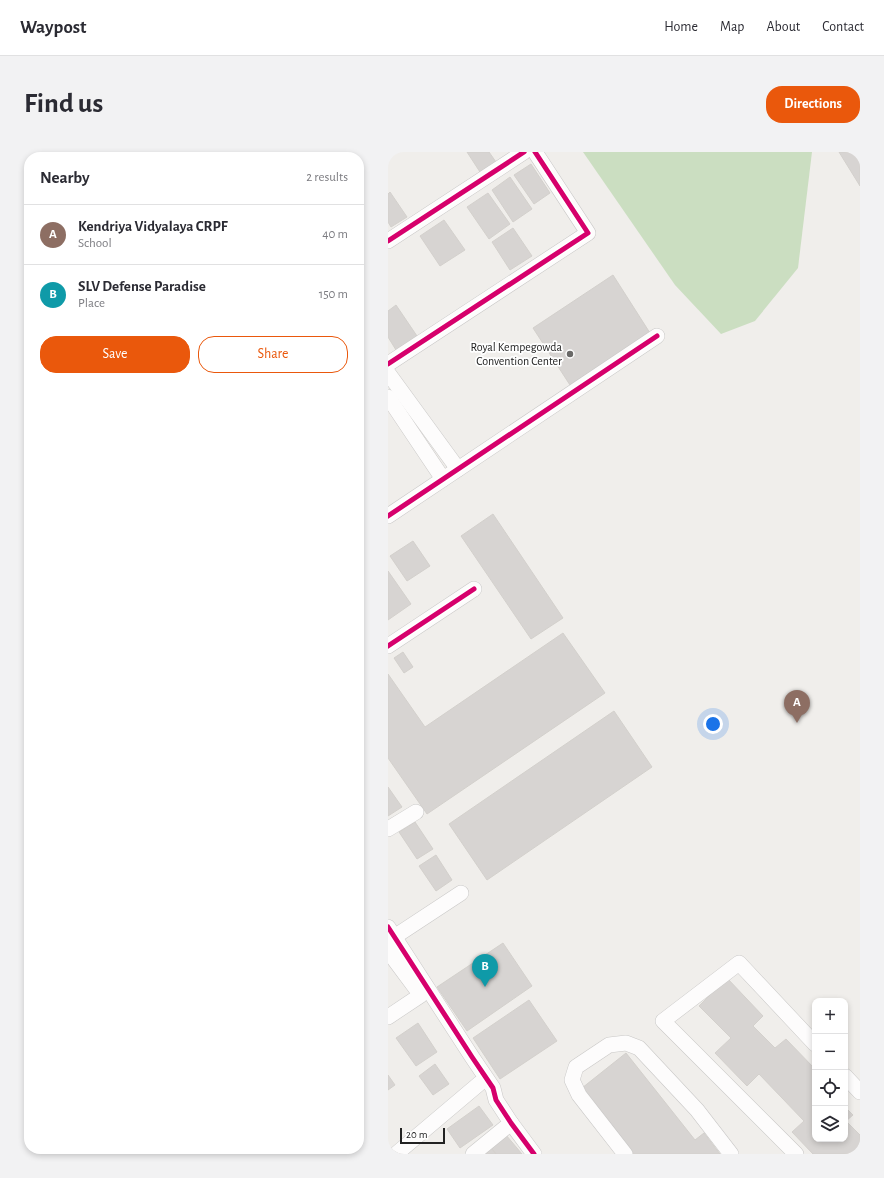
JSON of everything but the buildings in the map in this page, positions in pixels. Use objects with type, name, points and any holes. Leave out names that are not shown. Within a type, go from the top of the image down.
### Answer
[{"type":"street","points":[[388,241],[524,152]]},
{"type":"street","points":[[388,364],[588,233],[535,152]]},
{"type":"street","points":[[388,516],[657,336]]},
{"type":"street","points":[[388,372],[458,469]]},
{"type":"street","points":[[388,398],[443,479]]},
{"type":"street","points":[[388,646],[474,589]]},
{"type":"street","points":[[388,829],[416,812]]},
{"type":"street","points":[[461,893],[390,935],[493,1088],[496,1100],[511,1123],[534,1154]]},
{"type":"street","points":[[388,951],[421,995],[487,1094],[496,1100]]},
{"type":"street","points":[[796,1154],[663,1021],[739,963],[812,1041]]},
{"type":"street","points":[[388,1017],[421,995]]},
{"type":"street","points":[[625,1154],[579,1095],[572,1080],[576,1067],[609,1045],[626,1042],[639,1048],[697,1110],[731,1154]]},
{"type":"street","points":[[848,1079],[860,1092]]},
{"type":"street","points":[[396,1154],[480,1083]]},
{"type":"street","points":[[473,1154],[511,1123]]},
{"type":"green space","points":[[583,152],[812,152],[798,268],[755,321],[721,334],[675,285]]},
{"type":"cycle path","points":[[388,241],[524,152]]},
{"type":"cycle path","points":[[388,364],[588,233],[535,152]]},
{"type":"cycle path","points":[[388,516],[657,336]]},
{"type":"cycle path","points":[[388,646],[474,589]]},
{"type":"cycle path","points":[[388,927],[493,1088],[496,1100],[534,1154]]},
{"type":"place","name":"Royal Kempegowda Convention Center","points":[[570,354]]},
{"type":"place","name":"Kendriya Vidyalaya CRPF","points":[[797,723]]},
{"type":"place","name":"SLV Defense Paradise","points":[[485,987]]}]
